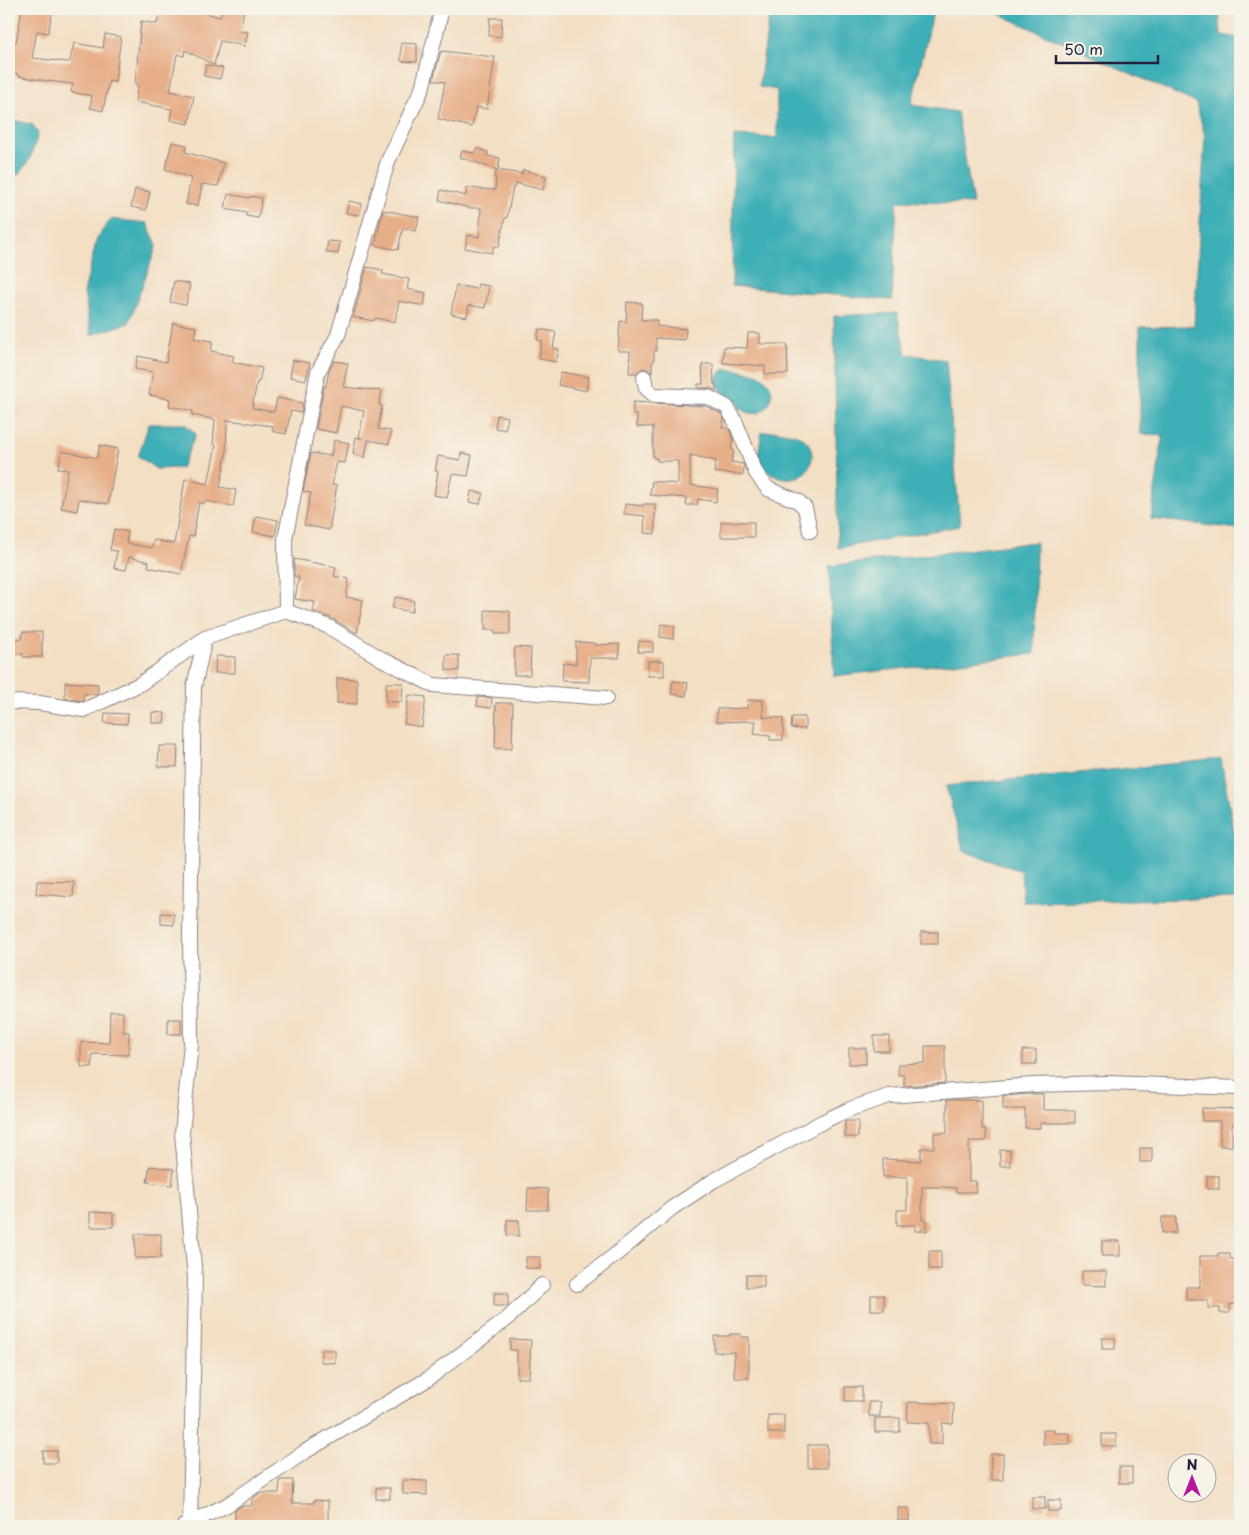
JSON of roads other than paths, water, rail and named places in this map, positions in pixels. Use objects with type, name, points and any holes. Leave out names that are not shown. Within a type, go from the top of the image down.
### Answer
[{"type":"street","points":[[286,611],[285,539],[318,372],[338,335],[388,161],[422,89],[442,9]]},
{"type":"street","points":[[644,377],[646,388],[654,395],[708,397],[726,407],[736,423],[756,473],[768,489],[798,501],[805,508],[810,531]]},
{"type":"street","points":[[9,702],[39,703],[84,710],[140,684],[205,638],[286,611],[327,626],[382,660],[432,686],[606,698]]},
{"type":"street","points":[[205,638],[194,687],[190,935],[191,1044],[182,1133],[195,1278],[187,1525],[227,1505],[306,1451],[428,1379],[507,1319],[542,1285]]},
{"type":"street","points":[[577,1284],[672,1208],[713,1181],[824,1121],[850,1109],[889,1096],[1033,1085],[1108,1083],[1240,1088]]},
{"type":"water","points":[[770,9],[934,9],[911,105],[957,112],[973,204],[897,201],[892,300],[732,286],[734,136],[777,138],[777,90],[759,87]]},
{"type":"water","points":[[988,9],[1219,9],[1221,35],[1240,38],[1240,529],[1151,519],[1163,435],[1140,434],[1140,327],[1194,326],[1205,136],[1196,103]]},
{"type":"water","points":[[9,119],[33,125],[38,134],[30,159],[18,175],[9,173]]},
{"type":"water","points":[[111,219],[147,223],[157,245],[129,323],[91,335],[84,293],[97,238]]},
{"type":"water","points":[[897,313],[906,354],[946,360],[960,526],[838,548],[834,316]]},
{"type":"water","points":[[724,369],[740,370],[765,379],[772,391],[769,404],[765,409],[760,412],[746,412],[723,393],[716,379]]},
{"type":"water","points":[[149,424],[185,424],[196,434],[181,468],[156,469],[138,456]]},
{"type":"water","points":[[777,431],[791,433],[804,439],[811,449],[812,455],[809,467],[800,476],[786,478],[764,470],[758,455],[762,432]]},
{"type":"water","points":[[1036,542],[1034,654],[834,676],[829,566]]},
{"type":"water","points":[[1221,759],[1240,866],[1240,898],[1023,902],[1021,871],[964,851],[946,786]]}]
